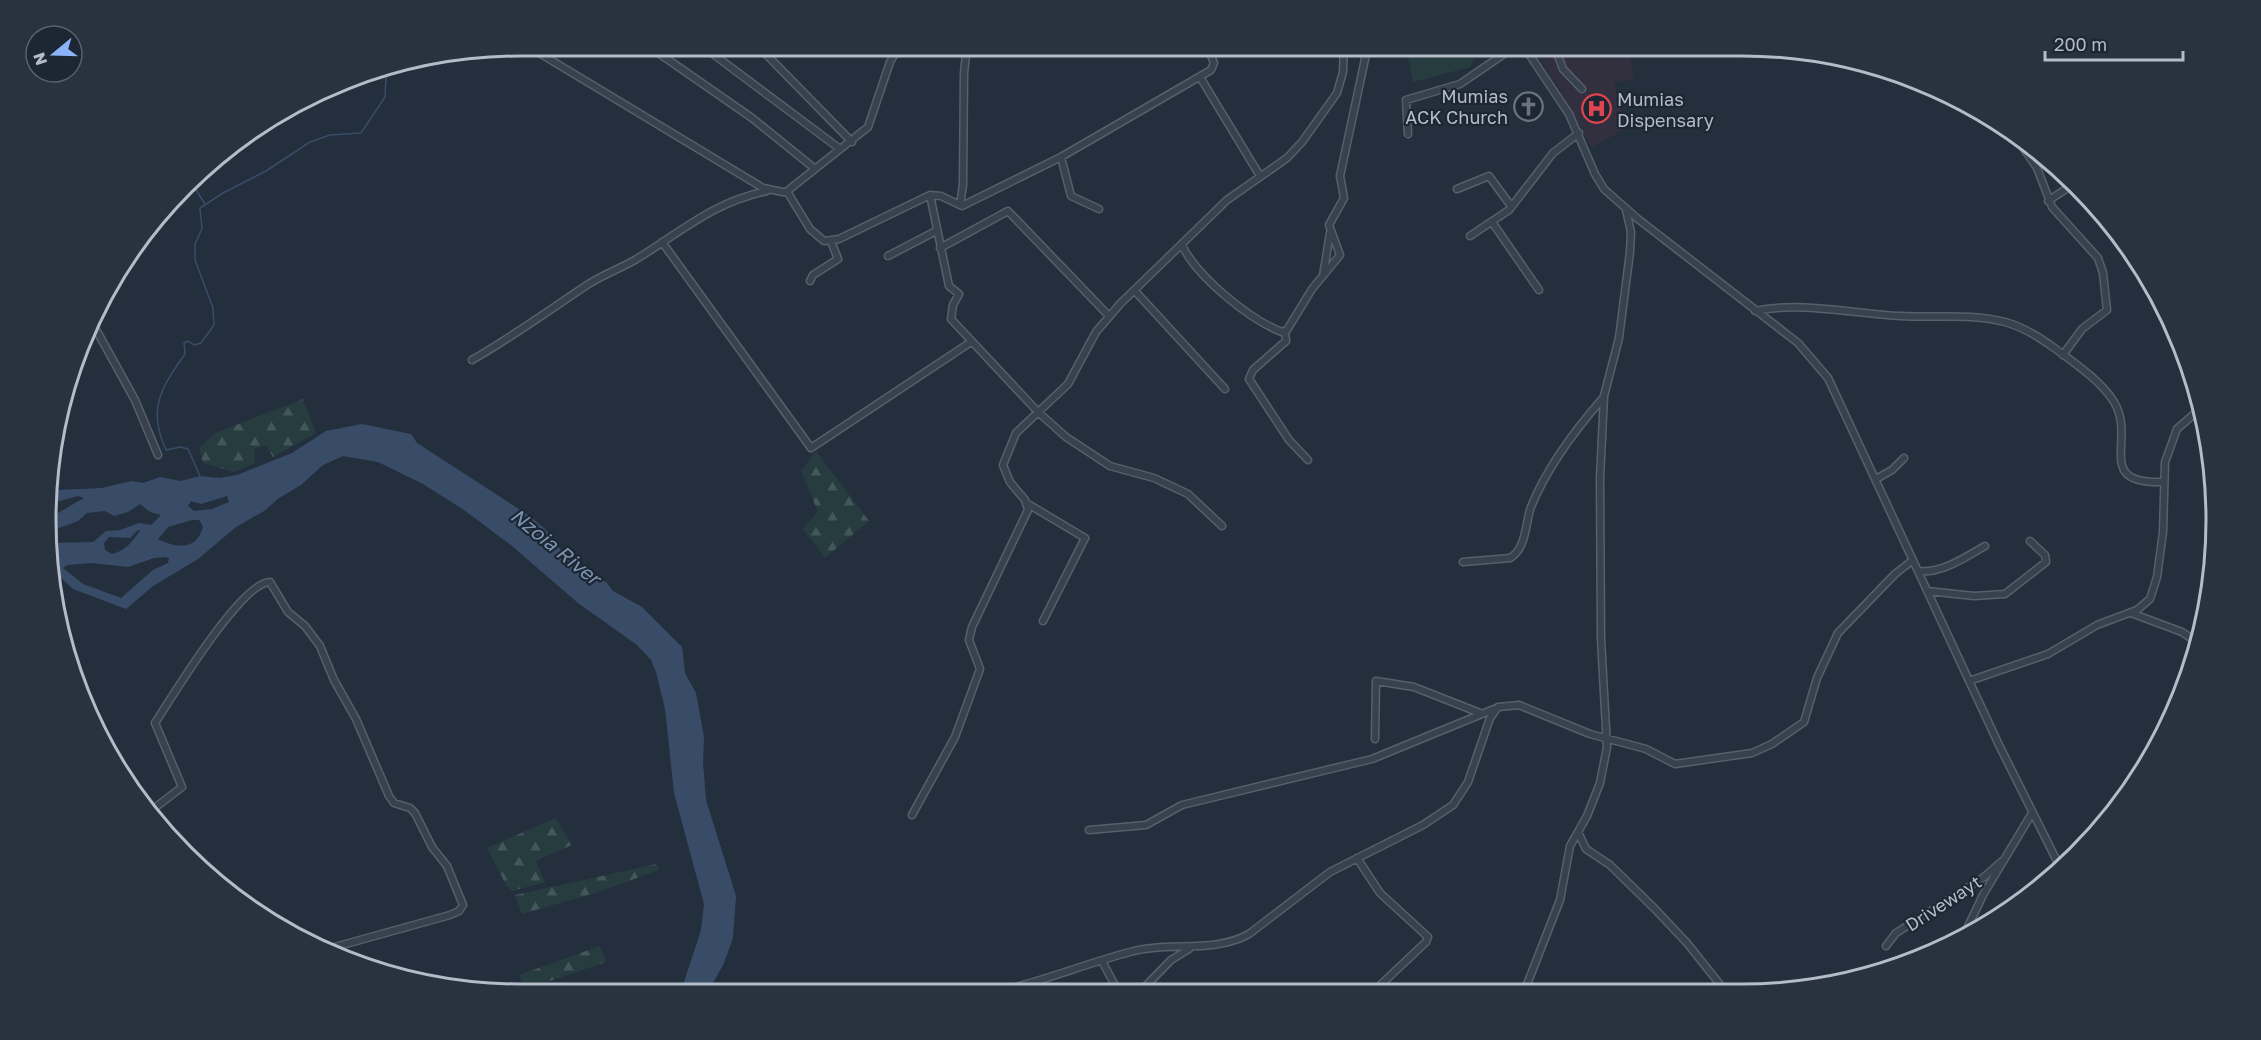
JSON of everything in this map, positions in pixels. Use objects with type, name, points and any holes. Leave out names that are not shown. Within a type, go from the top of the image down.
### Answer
[{"type":"street","points":[[544,56],[768,190]]},
{"type":"street","points":[[663,56],[752,117],[814,168]]},
{"type":"street","points":[[716,56],[840,149]]},
{"type":"street","points":[[768,56],[852,142]]},
{"type":"street","points":[[786,192],[814,168],[864,132],[873,120],[894,56]]},
{"type":"street","points":[[960,205],[963,185],[964,73],[966,56]]},
{"type":"street","points":[[472,360],[555,309],[588,284],[634,260],[718,206],[735,198],[768,190],[786,192],[792,197],[815,236],[820,240],[831,241],[930,195],[940,196],[960,205],[971,204],[1011,180],[1061,157],[1200,77],[1213,68],[1209,56]]},
{"type":"street","points":[[1043,621],[1085,538],[1028,504],[1006,475],[1003,460],[1016,433],[1068,384],[1096,332],[1109,316],[1227,200],[1294,151],[1332,102],[1343,72],[1344,56]]},
{"type":"street","points":[[1323,276],[1332,218],[1344,198],[1340,176],[1366,56]]},
{"type":"street","points":[[1408,134],[1406,99],[1460,84],[1501,56]]},
{"type":"street","points":[[1531,56],[1561,100],[1579,133],[1599,182],[1626,209],[1798,343],[1820,367],[1833,386],[1918,572],[2056,860]]},
{"type":"street","points":[[1558,56],[1563,69],[1582,89]]},
{"type":"street","points":[[1200,77],[1260,176]]},
{"type":"street","points":[[1470,236],[1511,206],[1553,153],[1579,133]]},
{"type":"street","points":[[2027,154],[2037,168],[2048,201],[2060,217],[2096,254],[2102,269],[2106,292],[2106,311],[2082,329],[2063,355]]},
{"type":"street","points":[[1061,157],[1071,196],[1099,209]]},
{"type":"street","points":[[1457,189],[1489,176],[1511,206]]},
{"type":"street","points":[[2048,201],[2066,189]]},
{"type":"street","points":[[930,195],[949,286],[960,294],[953,305],[951,317],[971,342],[1038,412],[1088,454],[1110,466],[1154,478],[1188,494],[1222,526]]},
{"type":"street","points":[[1527,984],[1560,900],[1569,850],[1600,783],[1606,739],[1601,639],[1600,478],[1604,397],[1619,338],[1629,261],[1631,239],[1626,209]]},
{"type":"street","points":[[940,248],[1008,211],[1109,316]]},
{"type":"street","points":[[1492,222],[1539,290]]},
{"type":"street","points":[[888,256],[936,231]]},
{"type":"street","points":[[1308,460],[1289,440],[1249,379],[1253,370],[1286,341],[1285,331],[1340,255],[1330,232]]},
{"type":"street","points":[[810,281],[813,275],[838,260],[831,241]]},
{"type":"street","points":[[662,242],[811,448],[971,342]]},
{"type":"street","points":[[1182,245],[1194,264],[1237,303],[1272,328],[1285,331]]},
{"type":"street","points":[[1135,291],[1225,389]]},
{"type":"street","points":[[1755,311],[1812,309],[1898,316],[1989,319],[2025,331],[2063,355],[2113,401],[2120,421],[2122,466],[2127,476],[2136,481],[2163,482]]},
{"type":"street","points":[[96,330],[135,400],[158,455]]},
{"type":"street","points":[[1463,562],[1505,558],[1516,554],[1523,540],[1533,503],[1559,455],[1604,397]]},
{"type":"street","points":[[1970,681],[2048,654],[2097,625],[2131,613],[2145,604],[2155,587],[2164,517],[2163,482],[2167,453],[2177,429],[2194,415]]},
{"type":"street","points":[[1876,479],[1892,470],[1904,458]]},
{"type":"street","points":[[912,815],[955,737],[978,679],[980,669],[970,643],[970,633],[1027,514],[1028,504]]},
{"type":"street","points":[[1928,591],[1974,596],[2006,594],[2046,562],[2045,555],[2030,541]]},
{"type":"street","points":[[1918,572],[1926,572],[1959,561],[1985,546]]},
{"type":"street","points":[[1089,830],[1146,825],[1182,805],[1372,759],[1504,705],[1519,705],[1606,739],[1646,749],[1675,764],[1737,756],[1772,744],[1807,718],[1816,678],[1843,627],[1894,574],[1913,560]]},
{"type":"street","points":[[155,808],[182,786],[155,723],[218,630],[255,589],[270,582],[288,612],[305,626],[320,646],[334,680],[356,719],[389,796],[394,803],[414,811],[432,847],[447,866],[463,905],[459,911],[450,915],[336,947]]},
{"type":"street","points":[[2131,613],[2190,639]]},
{"type":"street","points":[[1376,740],[1376,681],[1414,687],[1481,713]]},
{"type":"street","points":[[1024,984],[1141,950],[1195,947],[1243,937],[1283,910],[1330,872],[1422,826],[1453,805],[1468,782],[1494,709]]},
{"type":"street","points":[[1970,924],[2001,862],[2032,813]]},
{"type":"street","points":[[1578,832],[1586,849],[1610,865],[1625,883],[1654,908],[1687,943],[1720,984]]},
{"type":"street","points":[[1357,858],[1380,893],[1428,937],[1426,942],[1381,984]]},
{"type":"street","name":"Drivewayt","points":[[1886,946],[1896,933],[1984,877],[2001,862]]},
{"type":"street","points":[[1148,984],[1171,960],[1195,947]]},
{"type":"street","points":[[1102,961],[1114,984]]},
{"type":"shaded area","name":"Mumias Dispensary","points":[[1537,56],[1631,56],[1634,79],[1614,83],[1626,128],[1592,148],[1561,91]]},
{"type":"green space","points":[[1407,56],[1474,56],[1471,67],[1413,82]]},
{"type":"green space","points":[[303,399],[316,433],[273,457],[266,445],[254,449],[255,463],[234,472],[203,463],[199,448],[215,433]]},
{"type":"green space","points":[[816,451],[869,521],[825,558],[803,529],[818,512],[801,471]]},
{"type":"green space","points":[[556,818],[572,845],[536,861],[545,882],[512,891],[506,885],[487,848]]},
{"type":"green space","points":[[657,864],[659,870],[598,892],[522,914],[515,895]]},
{"type":"green space","points":[[600,946],[606,962],[541,984],[524,984],[519,975]]},
{"type":"water","name":"Nzoia River","points":[[362,424],[411,434],[417,443],[531,517],[545,529],[567,558],[607,583],[613,591],[642,607],[682,647],[685,673],[696,693],[704,737],[703,763],[706,800],[736,896],[733,938],[724,963],[712,984],[683,984],[701,930],[704,904],[674,793],[665,709],[651,660],[637,645],[578,603],[512,546],[464,510],[423,484],[378,462],[343,456],[323,465],[301,485],[236,527],[198,559],[153,586],[126,609],[73,589],[59,576],[56,543],[93,542],[106,531],[120,530],[139,523],[151,525],[161,515],[150,512],[140,504],[128,512],[114,516],[105,511],[87,513],[78,521],[56,529],[56,514],[84,498],[78,496],[56,502],[57,490],[102,488],[131,481],[143,483],[160,477],[181,481],[200,476],[220,478],[237,475],[292,453],[326,431]],"holes":[[[227,496],[229,502],[212,509],[194,511],[188,506],[191,501],[201,504]],[[199,520],[203,526],[197,540],[192,543],[179,546],[158,539],[168,527]],[[138,530],[140,531],[121,551],[112,554],[105,550],[104,543],[109,537],[130,538]],[[154,558],[169,558],[168,563],[153,570],[121,598],[83,584],[63,568],[67,565],[91,563],[128,567]]]},
{"type":"waterway","points":[[200,476],[188,449],[180,447],[166,450],[160,435],[157,411],[163,389],[185,354],[184,343],[188,341],[194,345],[201,343],[214,325],[213,308],[195,260],[195,244],[202,229],[200,208],[223,193],[266,171],[310,142],[330,135],[361,133],[385,97],[387,75]]},
{"type":"waterway","points":[[195,189],[205,204]]},
{"type":"place","name":"Mumias ACK Church","points":[[1529,106]]},
{"type":"place","name":"Mumias Dispensary","points":[[1596,109]]}]
